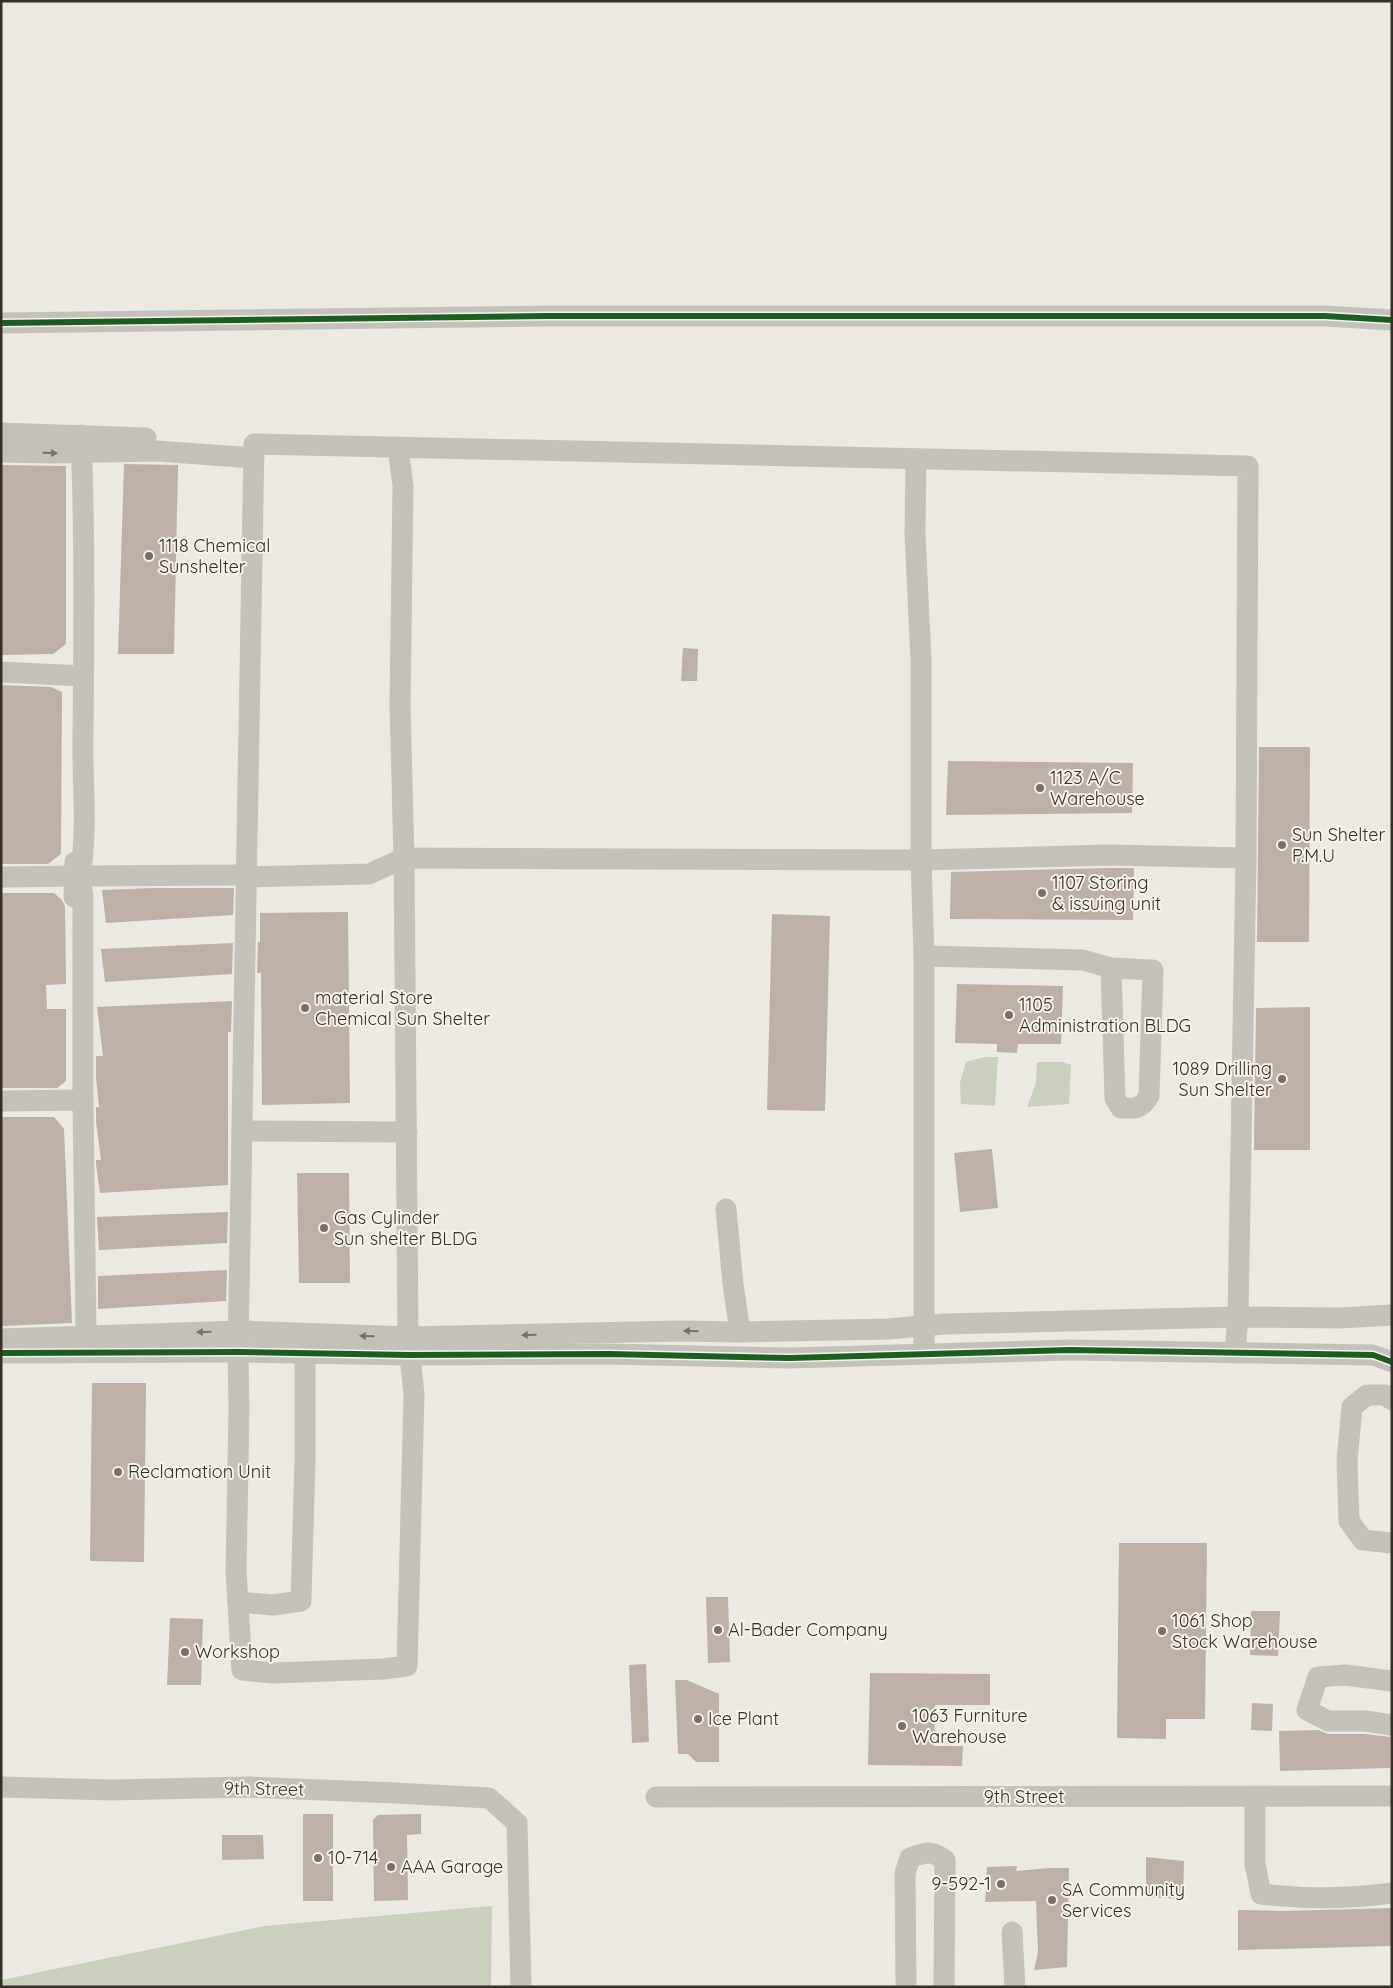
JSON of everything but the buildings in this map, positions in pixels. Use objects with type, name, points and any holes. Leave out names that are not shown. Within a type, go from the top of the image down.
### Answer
[{"type":"street","points":[[1,323],[548,316],[1325,316],[1392,320]]},
{"type":"street","points":[[1,433],[77,444],[157,451],[254,451],[398,447],[1248,466],[1246,858],[1236,1353]]},
{"type":"street","points":[[1,452],[77,444]]},
{"type":"street","points":[[77,444],[84,852],[78,884],[83,897],[78,1106],[82,1336]]},
{"type":"street","points":[[254,451],[238,1342],[239,1408],[236,1572],[242,1670],[273,1673],[383,1669],[407,1666],[414,1394],[409,1346],[404,858],[400,705],[403,486],[398,447]]},
{"type":"street","points":[[916,459],[915,534],[921,660],[920,860],[924,956],[924,1354]]},
{"type":"street","points":[[1,664],[80,669]]},
{"type":"street","points":[[1,672],[80,669]]},
{"type":"street","points":[[1,878],[78,884],[224,883],[247,878],[369,874],[404,858],[920,860],[1110,855],[1246,858]]},
{"type":"street","points":[[1,886],[65,887],[78,884]]},
{"type":"street","points":[[924,956],[1083,960],[1111,968],[1153,970],[1149,1096],[1143,1105],[1134,1109],[1121,1108],[1116,1098],[1111,968]]},
{"type":"street","points":[[1,1101],[78,1106]]},
{"type":"street","points":[[1,1109],[64,1111],[78,1106]]},
{"type":"street","points":[[242,1131],[406,1132]]},
{"type":"street","points":[[726,1209],[733,1284],[740,1332]]},
{"type":"street","points":[[1368,1317],[1392,1299]]},
{"type":"street","points":[[409,1346],[681,1331],[740,1332],[888,1329],[923,1324],[1238,1317],[1368,1317],[1392,1315]]},
{"type":"street","points":[[1,1339],[82,1336],[608,1354],[790,1358],[1070,1350],[1386,1356]]},
{"type":"street","points":[[1,1353],[238,1342]]},
{"type":"street","points":[[238,1602],[273,1605],[301,1600],[306,1458],[305,1343]]},
{"type":"street","points":[[1392,1400],[1385,1395],[1367,1395],[1352,1408],[1347,1461],[1349,1521],[1363,1540],[1392,1542]]},
{"type":"street","points":[[1392,1681],[1345,1676],[1318,1677],[1307,1710],[1328,1721],[1366,1721],[1392,1725]]},
{"type":"street","name":"9th Street","points":[[1,1787],[112,1790],[248,1787],[396,1792],[489,1798],[517,1823],[521,1987]]},
{"type":"street","name":"9th Street","points":[[656,1797],[1392,1796]]},
{"type":"street","points":[[1256,1797],[1255,1864],[1261,1894],[1286,1897],[1334,1897],[1392,1893]]},
{"type":"street","points":[[906,1987],[905,1873],[910,1858],[922,1853],[934,1853],[945,1860],[944,1987]]},
{"type":"street","points":[[1012,1932],[1015,1987]]},
{"type":"green space","points":[[985,1057],[998,1057],[995,1106],[961,1104],[960,1083],[966,1062]]},
{"type":"green space","points":[[1037,1062],[1063,1062],[1071,1065],[1069,1104],[1027,1107],[1036,1083]]},
{"type":"green space","points":[[492,1906],[491,1987],[1,1987],[1,1980],[264,1926]]},
{"type":"cycle path","points":[[1,323],[547,316],[1325,316],[1392,320]]},
{"type":"cycle path","points":[[1,1353],[608,1354],[790,1358],[1070,1350],[1373,1355],[1392,1362]]},
{"type":"place","name":"1118 Chemical Sunshelter","points":[[149,556]]},
{"type":"place","name":"1123 A/C Warehouse","points":[[1040,788]]},
{"type":"place","name":"Sun Shelter P.M.U","points":[[1282,845]]},
{"type":"place","name":"1107 Storing & issuing unit","points":[[1042,893]]},
{"type":"place","name":"material Store Chemical Sun Shelter","points":[[305,1008]]},
{"type":"place","name":"1105 Administration BLDG","points":[[1009,1015]]},
{"type":"place","name":"1089 Drilling Sun Shelter","points":[[1282,1079]]},
{"type":"place","name":"Gas Cylinder Sun shelter BLDG","points":[[324,1228]]},
{"type":"place","name":"Reclamation Unit","points":[[118,1472]]},
{"type":"place","name":"Al-Bader Company","points":[[718,1630]]},
{"type":"place","name":"1061 Shop Stock Warehouse","points":[[1162,1631]]},
{"type":"place","name":"Workshop","points":[[185,1652]]},
{"type":"place","name":"Ice Plant","points":[[698,1719]]},
{"type":"place","name":"1063 Furniture Warehouse","points":[[902,1726]]},
{"type":"place","name":"10-714","points":[[318,1858]]},
{"type":"place","name":"AAA Garage","points":[[391,1867]]},
{"type":"place","name":"9-592-1","points":[[1001,1884]]},
{"type":"place","name":"SA Community Services","points":[[1052,1900]]}]
